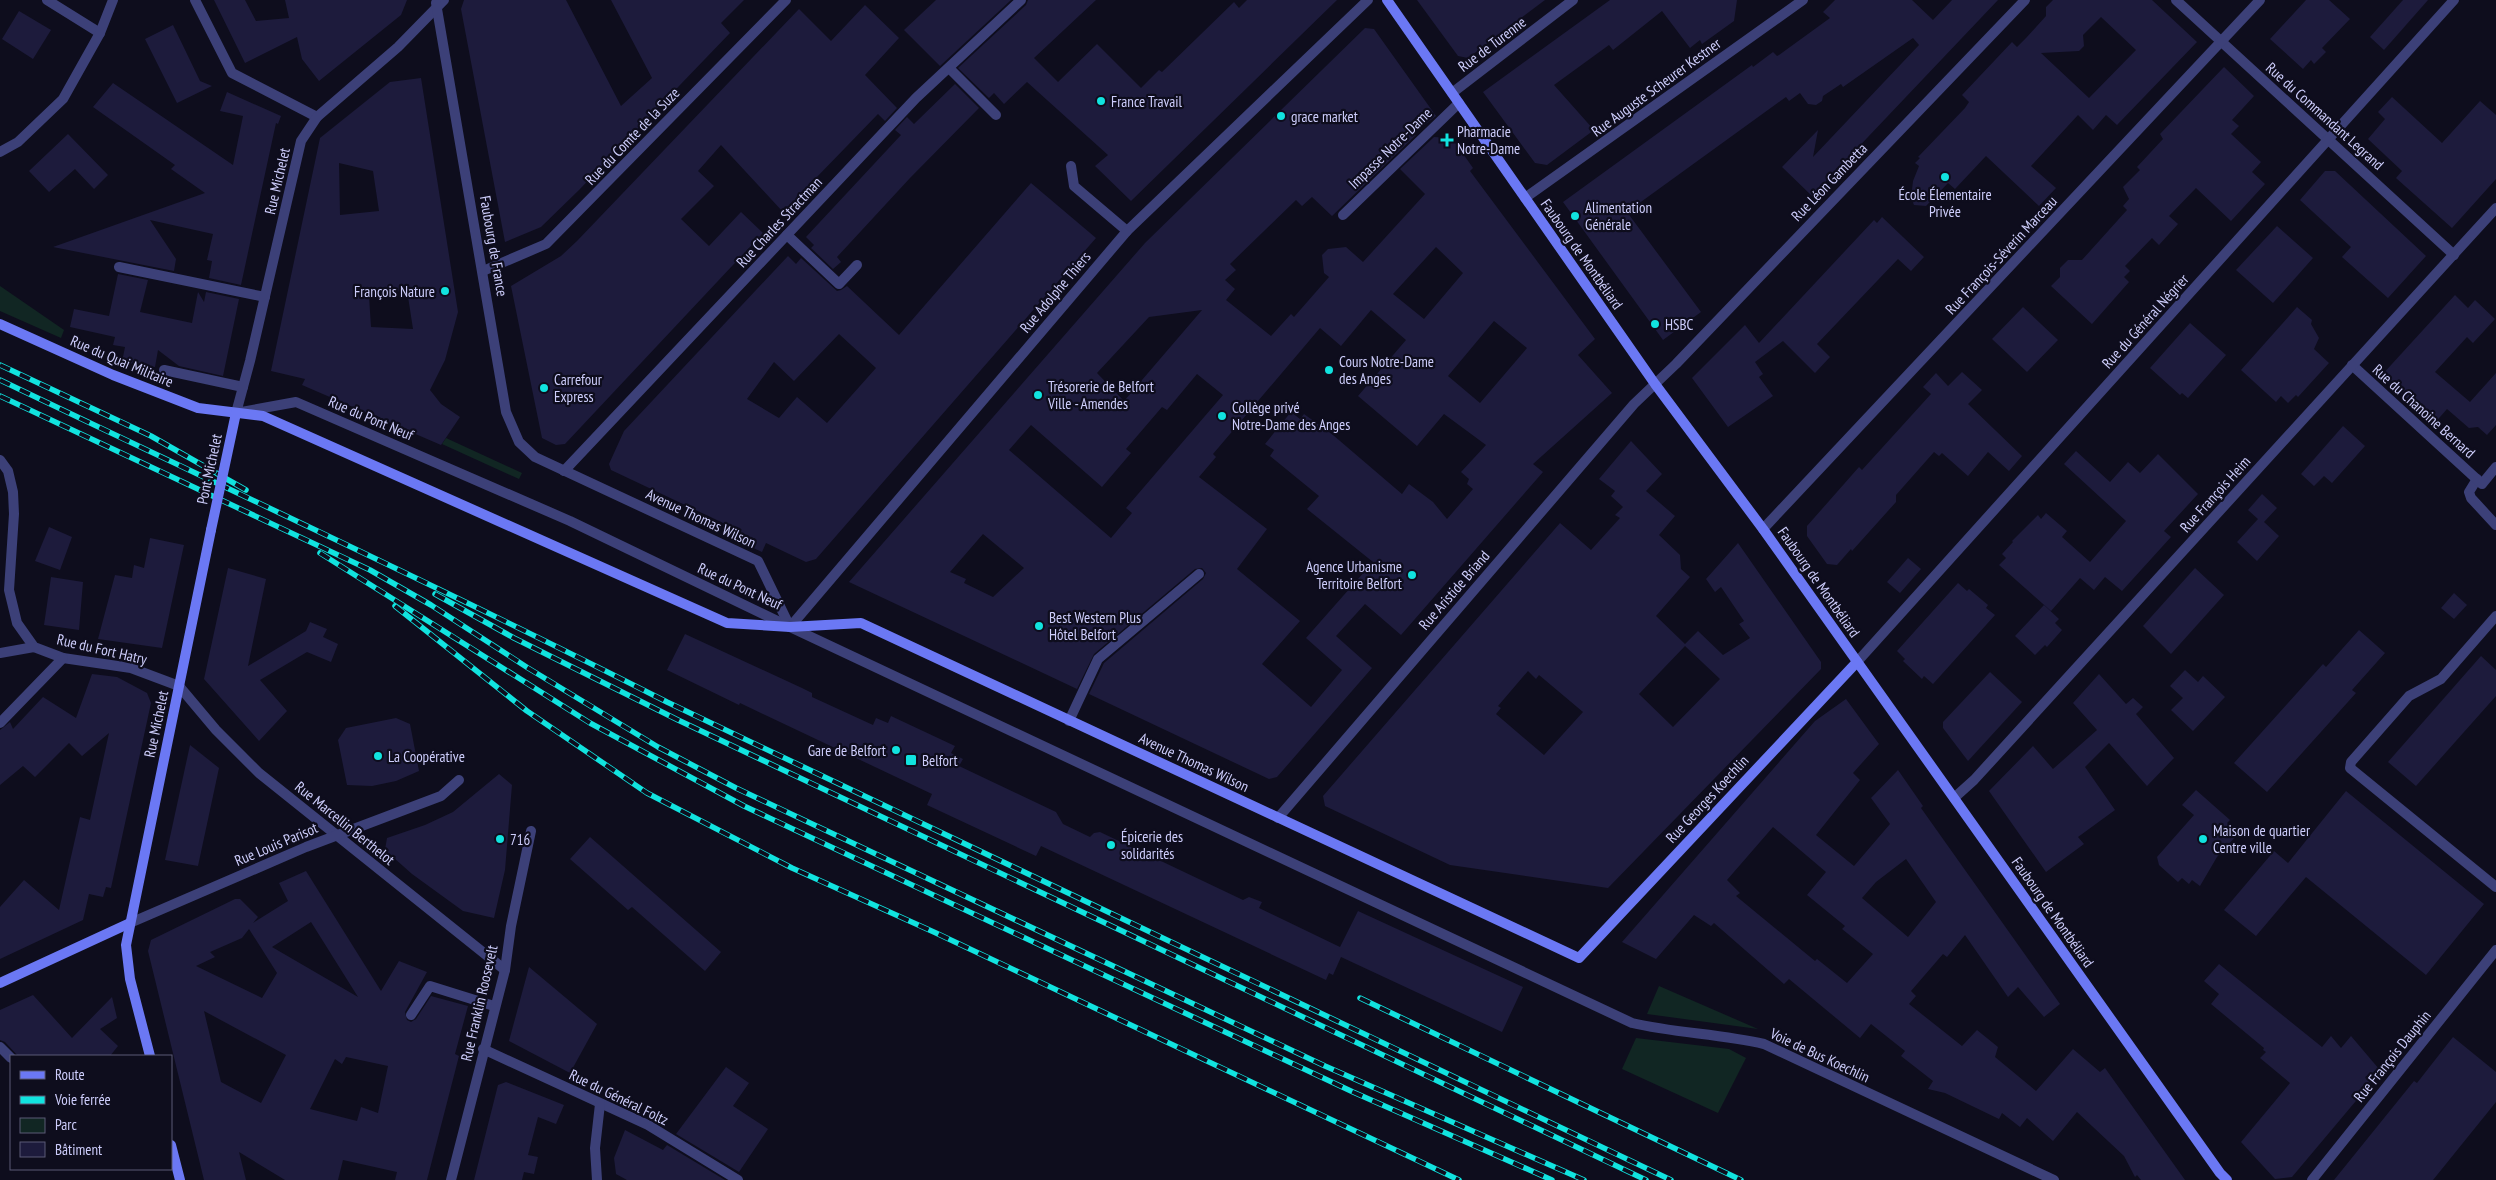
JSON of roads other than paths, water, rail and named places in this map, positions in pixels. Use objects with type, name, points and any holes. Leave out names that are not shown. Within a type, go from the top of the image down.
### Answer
[{"type":"street","points":[[47,0],[100,34]]},
{"type":"street","points":[[0,152],[18,142],[63,99],[100,34],[114,0]]},
{"type":"street","points":[[195,0],[232,73],[317,117]]},
{"type":"street","name":"Rue du Comte de la Suze","points":[[483,271],[546,244],[786,0]]},
{"type":"street","name":"Rue Charles Stractman","points":[[564,471],[916,98],[1021,0]]},
{"type":"street","name":"Rue Adolphe Thiers","points":[[790,626],[1127,231],[1368,0]]},
{"type":"street","name":"Faubourg de Montbéliard","points":[[1387,0],[1655,384],[1763,529],[2214,1165],[2228,1180]]},
{"type":"street","name":"Rue de Turenne","points":[[1452,93],[1573,0]]},
{"type":"street","name":"Rue Auguste Scheurer Kestner","points":[[1525,198],[1803,0]]},
{"type":"street","name":"Rue Léon Gambetta","points":[[1655,384],[2025,0]]},
{"type":"street","name":"Rue du Commandant Legrand","points":[[2176,0],[2454,255]]},
{"type":"street","name":"Rue François-Séverin Marceau","points":[[1763,529],[2222,43],[2260,0]]},
{"type":"street","name":"Rue du Général Négrier","points":[[1857,662],[2330,140],[2454,0]]},
{"type":"street","name":"Rue Michelet","points":[[236,413],[301,141],[317,117],[398,47],[439,3]]},
{"type":"street","name":"Faubourg de France","points":[[439,3],[506,412],[519,442],[535,457],[564,471]]},
{"type":"street","points":[[949,68],[996,115]]},
{"type":"street","name":"Impasse Notre-Dame","points":[[1343,215],[1459,103]]},
{"type":"street","points":[[1071,166],[1074,186],[1127,231]]},
{"type":"street","name":"Rue François Heim","points":[[1954,798],[1974,780],[2496,208]]},
{"type":"street","points":[[787,235],[839,284],[857,265]]},
{"type":"street","points":[[119,267],[265,297]]},
{"type":"street","name":"Rue du Quai Militaire","points":[[0,324],[113,375],[198,408],[236,413]]},
{"type":"street","name":"Rue du Chanoine Bernard","points":[[2352,365],[2482,484],[2496,467]]},
{"type":"street","points":[[164,370],[243,388]]},
{"type":"street","name":"Rue Aristide Briand","points":[[1278,818],[1627,412],[1655,384]]},
{"type":"street","name":"Rue du Pont Neuf","points":[[236,413],[296,402],[534,504],[790,626]]},
{"type":"street","name":"Rue du Pont Neuf","points":[[236,413],[263,416],[727,623],[790,626]]},
{"type":"street","name":"Pont Michelet","points":[[211,530],[236,413]]},
{"type":"street","name":"Rue du Fort Hatry","points":[[0,460],[8,471],[13,492],[14,514],[9,590],[17,623],[34,647],[63,658],[131,668],[179,686]]},
{"type":"street","name":"Avenue Thomas Wilson","points":[[564,471],[758,561],[790,626],[861,623],[1579,958]]},
{"type":"street","points":[[2477,479],[2469,492],[2471,498],[2496,524]]},
{"type":"street","name":"Rue Michelet","points":[[150,1055],[130,979],[126,945],[211,530]]},
{"type":"street","points":[[1069,721],[1098,659],[1199,574]]},
{"type":"street","points":[[2496,616],[2441,679],[2409,696],[2351,762],[2350,768],[2496,886]]},
{"type":"street","name":"Voie de Bus Koechlin","points":[[790,626],[1632,1023],[1658,1029],[1740,1038],[1764,1044],[2054,1180]]},
{"type":"street","points":[[0,653],[34,647]]},
{"type":"street","points":[[0,723],[63,658]]},
{"type":"street","name":"Rue Georges Koechlin","points":[[1579,958],[1857,662]]},
{"type":"street","name":"Rue Marcellin Berthelot","points":[[179,686],[216,730],[260,773],[505,970]]},
{"type":"street","name":"Rue Louis Parisot","points":[[130,923],[338,835],[441,796],[459,780]]},
{"type":"street","name":"Rue Franklin Roosevelt","points":[[451,1180],[494,1006],[505,970],[531,831]]},
{"type":"street","points":[[0,983],[130,923]]},
{"type":"street","name":"Rue François Dauphin","points":[[2312,1180],[2496,950]]},
{"type":"street","points":[[411,1015],[430,986],[494,1006]]},
{"type":"street","points":[[0,1047],[10,1057]]},
{"type":"street","name":"Rue du Général Foltz","points":[[483,1049],[648,1125],[738,1180]]},
{"type":"street","points":[[597,1180],[595,1148],[600,1104]]},
{"type":"street","points":[[172,1150],[180,1180]]},
{"type":"railway","points":[[0,365],[151,436],[246,490]]},
{"type":"railway","points":[[0,380],[418,579],[667,702],[1671,1180]]},
{"type":"railway","points":[[0,396],[370,570],[431,605],[528,668],[658,747],[736,788],[1325,1066],[1584,1180]]},
{"type":"railway","points":[[320,553],[590,723],[744,806],[1353,1092],[1552,1180]]},
{"type":"railway","points":[[435,594],[514,638],[678,720],[1646,1180]]},
{"type":"railway","points":[[395,606],[527,711],[647,793],[792,868],[936,933],[1459,1180]]},
{"type":"railway","points":[[1360,998],[1741,1180]]},
{"type":"place","name":"France Travail","points":[[1101,101]]},
{"type":"place","name":"grace market","points":[[1281,116]]},
{"type":"place","name":"Pharmacie Notre-Dame","points":[[1447,140]]},
{"type":"place","name":"École Élementaire Privée","points":[[1945,177]]},
{"type":"place","name":"Alimentation Générale","points":[[1575,216]]},
{"type":"place","name":"François Nature","points":[[445,291]]},
{"type":"place","name":"HSBC","points":[[1655,324]]},
{"type":"place","name":"Cours Notre-Dame des Anges","points":[[1329,370]]},
{"type":"place","name":"Carrefour Express","points":[[544,388]]},
{"type":"place","name":"Trésorerie de Belfort Ville - Amendes","points":[[1038,395]]},
{"type":"place","name":"Collège privé Notre-Dame des Anges","points":[[1222,416]]},
{"type":"place","name":"Agence Urbanisme Territoire Belfort","points":[[1412,575]]},
{"type":"place","name":"Best Western Plus Hôtel Belfort","points":[[1039,626]]},
{"type":"place","name":"Gare de Belfort","points":[[896,750]]},
{"type":"place","name":"La Coopérative","points":[[378,756]]},
{"type":"place","name":"Belfort","points":[[911,760]]},
{"type":"place","name":"716","points":[[500,839]]},
{"type":"place","name":"Maison de quartier Centre ville","points":[[2203,839]]},
{"type":"place","name":"Épicerie des solidarités","points":[[1111,845]]}]
